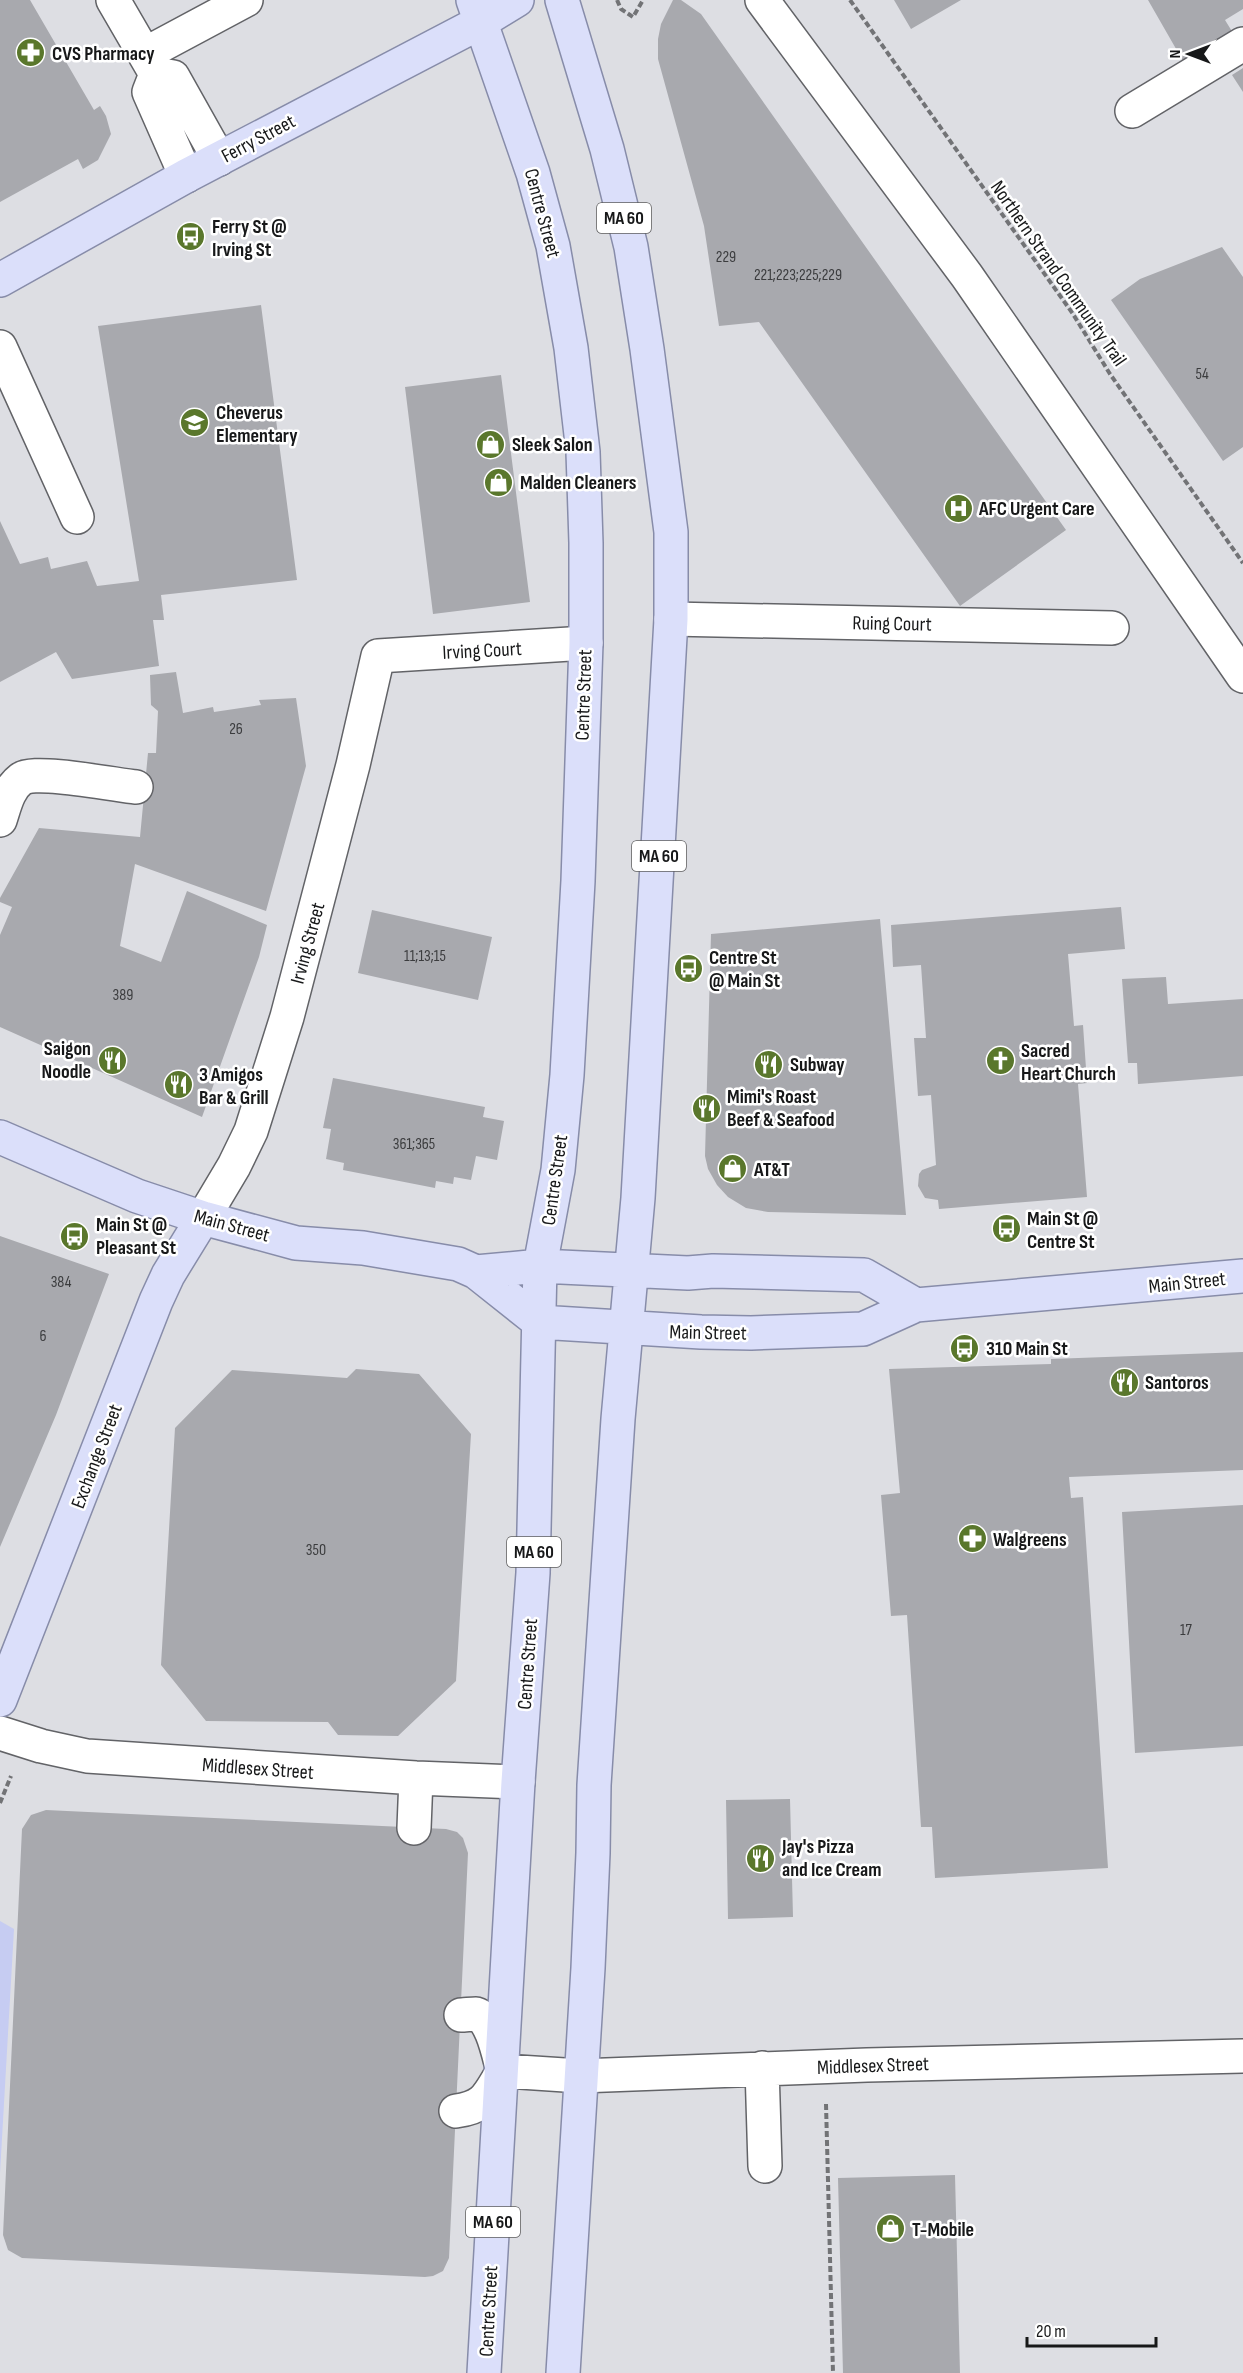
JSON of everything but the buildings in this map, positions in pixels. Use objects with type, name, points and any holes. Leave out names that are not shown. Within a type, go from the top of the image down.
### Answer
[{"type":"main road","name":"Ferry Street","points":[[0,280],[219,159],[477,11],[517,0]]},
{"type":"main road","name":"MA 60","points":[[562,0],[604,139],[631,247],[670,532],[671,619],[653,975],[638,1198],[625,1329],[596,1762],[589,1945],[563,2373]]},
{"type":"main road","name":"Centre Street","points":[[477,11],[533,173],[553,246],[568,327],[583,452],[586,644],[578,881],[567,1075],[555,1191],[540,1266],[533,1573],[518,1782],[484,2373]]},
{"type":"main road","name":"Main Street","points":[[0,1137],[137,1196],[203,1218],[296,1243],[363,1248],[458,1264],[476,1272],[539,1322],[625,1329],[751,1333],[863,1329],[916,1305],[1243,1276]]},
{"type":"main road","name":"Exchange Street","points":[[0,1700],[156,1301],[168,1275],[203,1218]]},
{"type":"main road","name":"Main Street","points":[[476,1272],[540,1266],[688,1273],[713,1271],[864,1275],[916,1305]]},
{"type":"street","points":[[114,0],[151,64],[173,77],[219,159]]},
{"type":"street","points":[[151,64],[246,0]]},
{"type":"street","points":[[762,0],[967,276],[1243,676]]},
{"type":"street","points":[[1132,111],[1243,44]]},
{"type":"street","points":[[151,64],[149,92],[186,176]]},
{"type":"street","points":[[0,347],[77,517]]},
{"type":"street","name":"Ruing Court","points":[[671,619],[1112,628]]},
{"type":"street","name":"Irving Court","points":[[378,656],[586,644]]},
{"type":"street","name":"Irving Street","points":[[203,1218],[243,1149],[284,1028],[353,765],[378,656]]},
{"type":"street","points":[[0,820],[11,789],[23,777],[39,775],[136,787]]},
{"type":"street","name":"Middlesex Street","points":[[0,1733],[52,1749],[87,1756],[416,1778],[518,1782]]},
{"type":"street","points":[[414,1828],[416,1778]]},
{"type":"street","points":[[456,2111],[471,2109],[483,2102],[503,2071],[494,2040],[484,2019],[476,2014],[460,2015]]},
{"type":"street","name":"Middlesex Street","points":[[503,2071],[580,2076],[825,2066],[1243,2056]]},
{"type":"street","points":[[762,2068],[765,2166]]},
{"type":"path","points":[[617,0],[621,9],[633,17],[643,0]]},
{"type":"path","name":"Northern Strand Community Trail","points":[[850,0],[1073,314],[1110,374],[1243,563]]},
{"type":"path","points":[[825,2066],[833,2373]]},
{"type":"shaded area","points":[[0,1921],[14,1929],[0,2173]]},
{"type":"place","name":"CVS Pharmacy","points":[[31,53]]},
{"type":"place","name":"Ferry St @ Irving St","points":[[191,237]]},
{"type":"place","name":"Cheverus Elementary","points":[[195,423]]},
{"type":"place","name":"Sleek Salon","points":[[491,444]]},
{"type":"place","name":"Malden Cleaners","points":[[499,482]]},
{"type":"place","name":"AFC Urgent Care","points":[[958,508]]},
{"type":"place","name":"Centre St @ Main St","points":[[688,968]]},
{"type":"place","name":"Saigon Noodle","points":[[112,1060]]},
{"type":"place","name":"Sacred Heart Church","points":[[1000,1061]]},
{"type":"place","name":"Subway","points":[[769,1064]]},
{"type":"place","name":"3 Amigos Bar & Grill","points":[[178,1085]]},
{"type":"place","name":"Mimi's Roast Beef & Seafood","points":[[706,1108]]},
{"type":"place","name":"AT&T","points":[[733,1169]]},
{"type":"place","name":"Main St @ Centre St","points":[[1006,1229]]},
{"type":"place","name":"Main St @ Pleasant St","points":[[75,1236]]},
{"type":"place","name":"310 Main St","points":[[965,1348]]},
{"type":"place","name":"Santoros","points":[[1124,1382]]},
{"type":"place","name":"Walgreens","points":[[972,1539]]},
{"type":"place","name":"Jay's Pizza and Ice Cream","points":[[761,1858]]},
{"type":"place","name":"T-Mobile","points":[[891,2229]]}]
